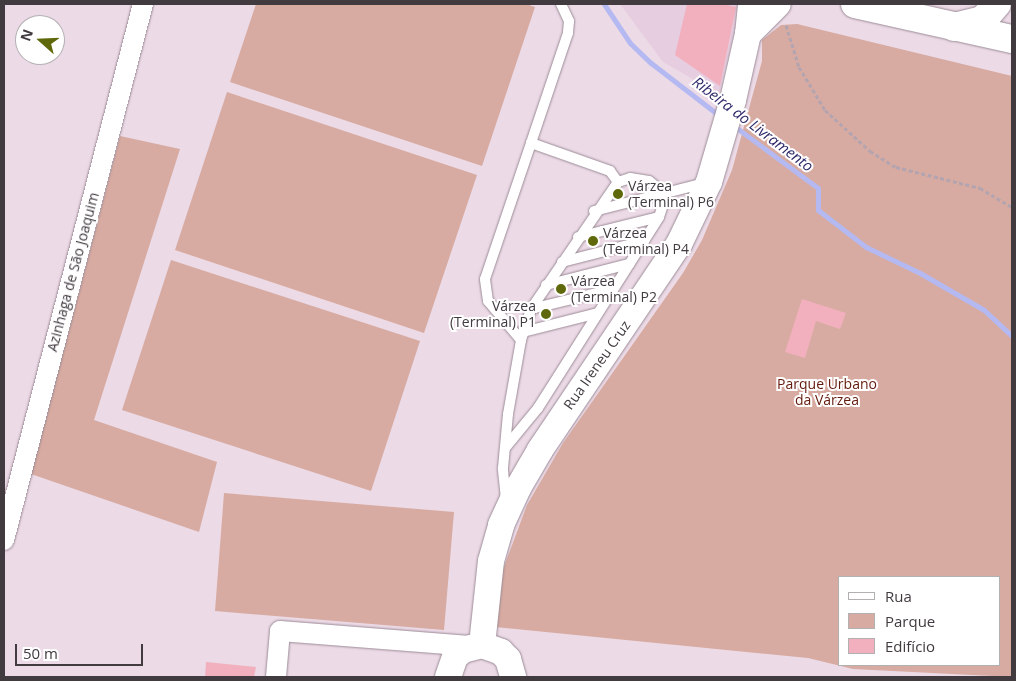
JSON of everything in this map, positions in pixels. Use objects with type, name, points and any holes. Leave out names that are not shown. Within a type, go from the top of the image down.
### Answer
[{"type":"main road","points":[[855,4],[952,28],[1012,39]]},
{"type":"main road","points":[[952,28],[983,20],[996,4]]},
{"type":"street","name":"Azinhaga de São Joaquim","points":[[4,540],[142,4]]},
{"type":"street","name":"Rua Ireneu Cruz","points":[[477,646],[491,561],[507,510],[540,450],[680,244],[709,182],[724,138],[733,100],[748,34],[751,4]]},
{"type":"street","points":[[748,34],[781,12]]},
{"type":"street","points":[[276,677],[280,631],[477,646],[500,652],[508,659],[513,677]]},
{"type":"street","points":[[448,677],[455,657],[477,646]]},
{"type":"lane","points":[[522,336],[488,301],[485,279],[568,34],[569,21],[561,4]]},
{"type":"lane","points":[[531,144],[610,171],[618,182]]},
{"type":"lane","points":[[507,510],[503,468],[504,449],[522,336],[531,309],[594,212],[618,182],[630,178],[650,181],[666,195]]},
{"type":"lane","points":[[594,212],[666,195],[709,182]]},
{"type":"lane","points":[[504,449],[538,408],[660,217],[666,195]]},
{"type":"lane","points":[[578,237],[660,217]]},
{"type":"lane","points":[[562,262],[644,241]]},
{"type":"lane","points":[[546,285],[629,264]]},
{"type":"lane","points":[[531,309],[613,289]]},
{"type":"lane","points":[[522,336],[598,313]]},
{"type":"path","points":[[781,12],[799,67],[825,110],[870,151],[896,167],[980,188],[1012,207]]},
{"type":"shaded area","points":[[620,4],[741,4],[719,94],[663,62]]},
{"type":"green space","points":[[256,4],[526,4],[535,7],[482,166],[230,82]]},
{"type":"green space","name":"Parque Urbano da Várzea","points":[[797,24],[1012,76],[1012,677],[853,669],[841,666],[1001,666],[1001,576],[838,576],[838,665],[808,658],[495,627],[502,572],[527,505],[563,443],[683,273],[702,240],[732,170],[762,61],[762,40],[781,25]]},
{"type":"green space","points":[[227,92],[477,175],[424,333],[175,250]]},
{"type":"green space","points":[[120,136],[180,149],[94,420],[217,462],[199,532],[31,474]]},
{"type":"green space","points":[[171,260],[420,341],[371,491],[122,410]]},
{"type":"green space","points":[[224,493],[454,512],[444,630],[215,611]]},
{"type":"building","points":[[687,4],[722,4],[736,7],[720,86],[675,55]]},
{"type":"building","points":[[802,299],[846,313],[840,329],[816,321],[805,358],[785,352]]},
{"type":"building","points":[[206,662],[256,667],[254,677],[205,677]]},
{"type":"waterway","name":"Ribeira do Livramento","points":[[604,4],[630,43],[651,63],[721,117]]},
{"type":"waterway","name":"Ribeira do Livramento","points":[[734,126],[818,188],[818,210],[866,247],[920,273],[984,310],[1012,336]]},
{"type":"place","name":"Várzea (Terminal) P6","points":[[618,194]]},
{"type":"place","name":"Várzea (Terminal) P4","points":[[593,241]]},
{"type":"place","name":"Várzea (Terminal) P2","points":[[561,289]]},
{"type":"place","name":"Várzea (Terminal) P1","points":[[546,314]]}]
